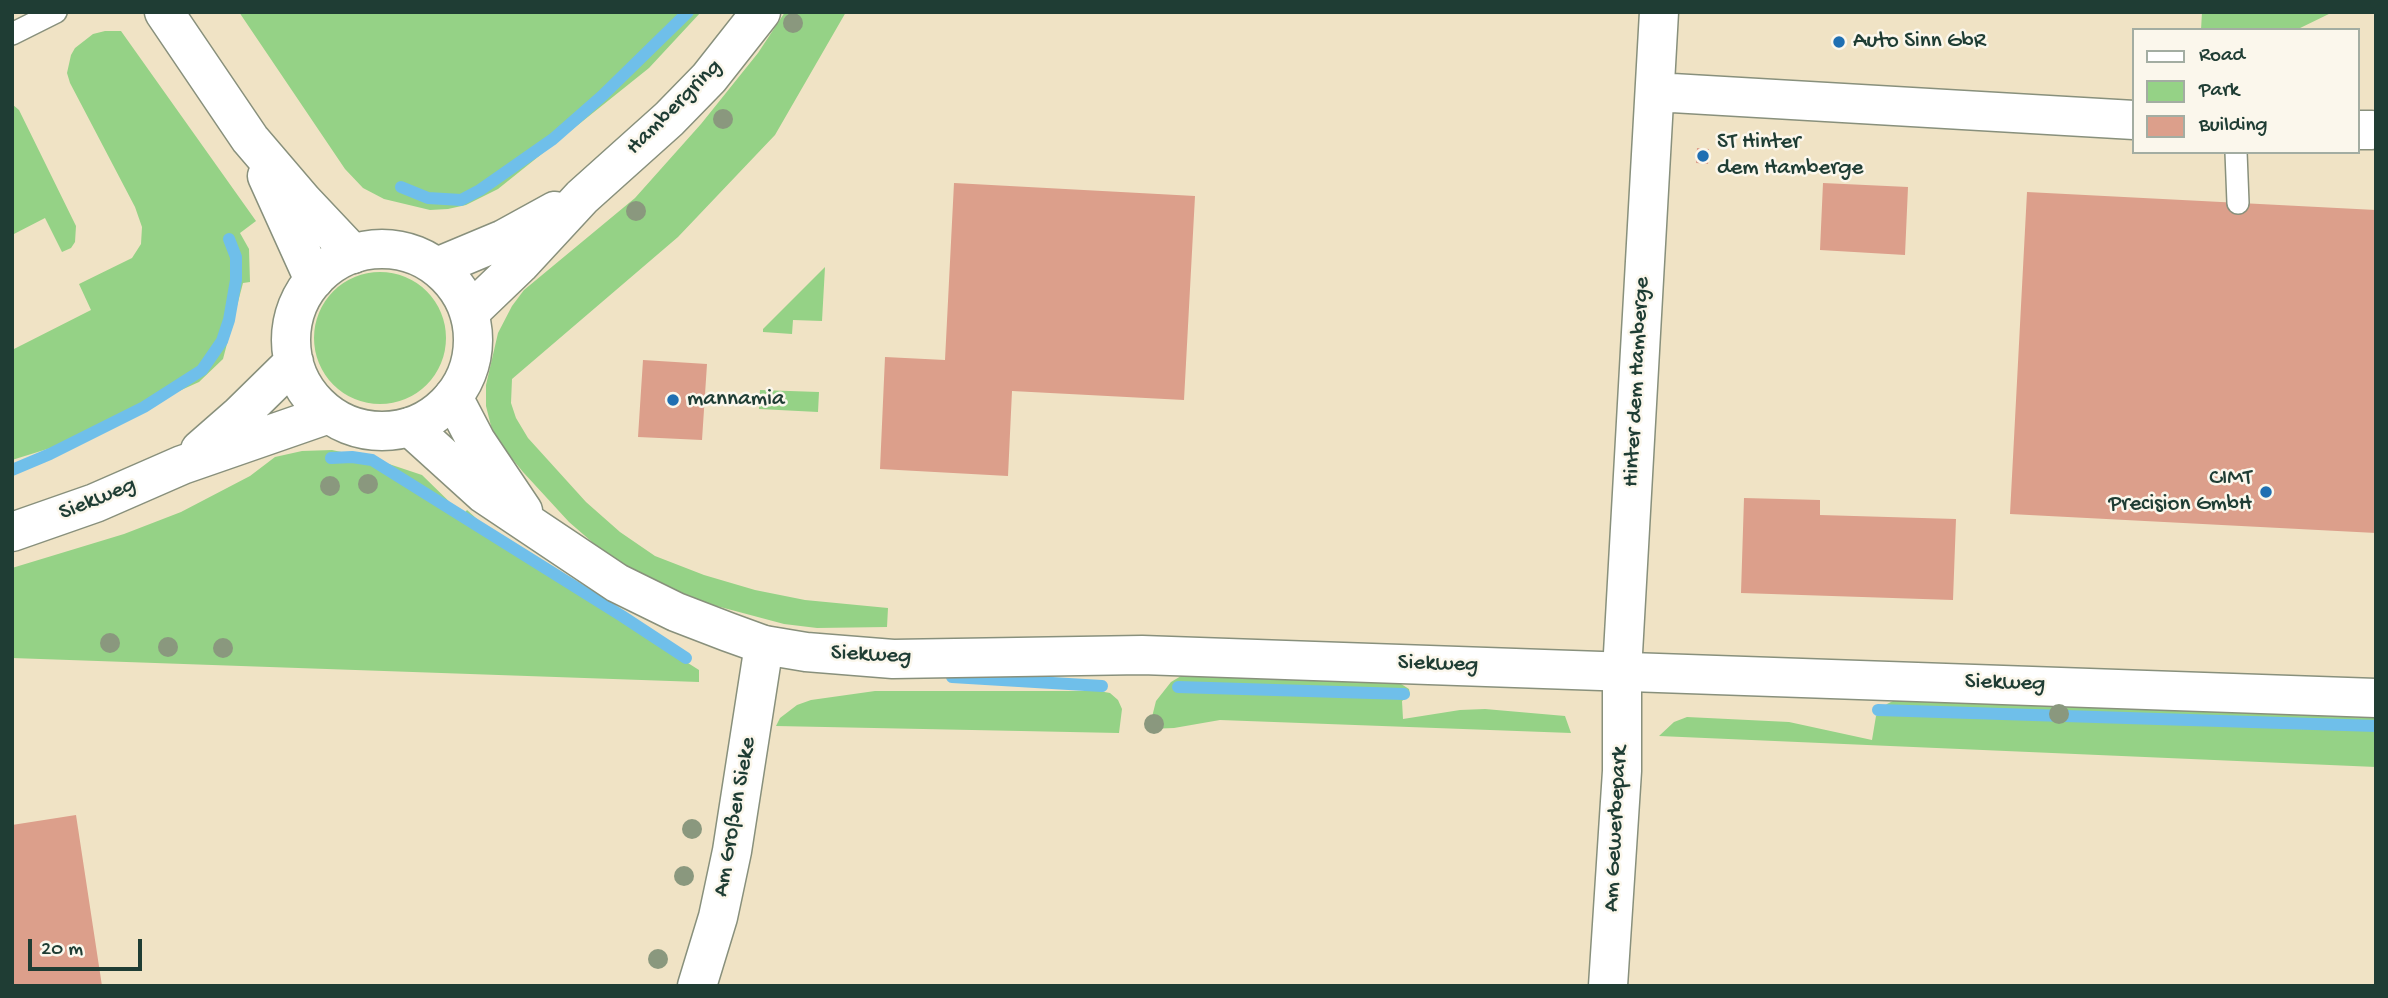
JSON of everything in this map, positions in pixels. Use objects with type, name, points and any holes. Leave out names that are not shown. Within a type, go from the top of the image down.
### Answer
[{"type":"street","points":[[164,12],[250,139],[353,254]]},
{"type":"street","name":"Hambergring","points":[[469,313],[520,264],[582,197],[669,119],[709,78],[761,12]]},
{"type":"street","name":"Hinter dem Hamberge","points":[[1622,671],[1659,12]]},
{"type":"street","points":[[1655,92],[2132,120]]},
{"type":"street","points":[[250,139],[314,280]]},
{"type":"street","name":"Hambergring","points":[[437,267],[504,239],[582,197]]},
{"type":"street","points":[[375,249],[397,250],[418,256],[437,267],[460,292],[469,313],[473,335],[472,357],[465,379],[453,397],[429,418],[410,427],[388,431],[348,425],[329,414],[306,391],[293,362],[293,318],[314,280],[332,264],[353,254],[375,249]]},
{"type":"street","name":"Siekweg","points":[[182,465],[240,415],[293,362]]},
{"type":"street","name":"Siekweg","points":[[453,397],[476,440],[531,525]]},
{"type":"street","name":"Siekweg","points":[[12,532],[95,503],[182,465],[329,414]]},
{"type":"street","name":"Siekweg","points":[[410,427],[484,494],[617,583],[701,622],[764,645],[806,652],[893,659],[1142,655],[2376,698]]},
{"type":"street","name":"Am Großen Sieke","points":[[697,986],[718,917],[732,851],[764,645]]},
{"type":"street","name":"Am Gewerbepark","points":[[1608,986],[1622,771],[1622,671]]},
{"type":"lane","points":[[12,34],[55,12]]},
{"type":"lane","points":[[2236,154],[2238,203]]},
{"type":"green space","points":[[239,12],[701,12],[649,68],[498,189],[466,205],[430,210],[384,199],[363,188],[345,169]]},
{"type":"green space","points":[[785,12],[846,12],[775,135],[678,237],[512,379],[511,403],[528,438],[586,502],[620,532],[655,556],[704,575],[755,590],[805,600],[888,608],[887,627],[817,628],[784,624],[694,600],[629,569],[569,522],[523,472],[500,444],[491,426],[486,406],[486,385],[498,333],[524,290],[635,198],[701,124],[758,53]]},
{"type":"green space","points":[[2202,12],[2333,12],[2300,28],[2201,28]]},
{"type":"green space","points":[[121,31],[256,221],[240,233],[249,249],[250,282],[243,283],[223,359],[199,382],[57,446],[12,460],[12,350],[91,310],[79,284],[132,258],[141,244],[142,227],[135,207],[67,73],[75,48],[93,34]]},
{"type":"green space","points":[[12,104],[19,110],[76,226],[75,242],[71,248],[62,252],[45,218],[12,235]]},
{"type":"green space","points":[[825,267],[822,321],[793,320],[792,334],[763,332],[763,329]]},
{"type":"green space","points":[[380,272],[405,277],[427,291],[441,313],[446,338],[441,363],[427,385],[405,399],[380,404],[355,399],[333,385],[319,363],[314,338],[319,313],[333,291],[355,277]]},
{"type":"green space","points":[[760,390],[819,392],[818,412],[759,409]]},
{"type":"green space","points":[[332,450],[374,459],[422,475],[463,515],[467,510],[517,555],[699,670],[699,682],[12,658],[12,568],[124,534],[181,512],[250,476],[275,457],[302,451]]},
{"type":"green space","points":[[1181,676],[1398,682],[1409,689],[1410,695],[1402,701],[1403,719],[1485,709],[1565,716],[1571,733],[1220,720],[1174,728],[1149,729],[1156,701],[1171,682]]},
{"type":"green space","points":[[875,691],[1099,691],[1110,693],[1118,700],[1122,709],[1119,733],[776,726],[780,718],[797,705],[811,700]]},
{"type":"green space","points":[[1895,700],[2376,718],[2376,767],[1659,736],[1674,722],[1687,717],[1789,722],[1872,740],[1876,716]]},
{"type":"building","name":"ST Hinter dem Hamberge","points":[[1697,148],[1709,149],[1708,164],[1696,163]]},
{"type":"building","points":[[954,183],[1195,196],[1184,400],[1012,391],[1008,476],[880,469],[885,357],[945,360]]},
{"type":"building","points":[[1823,183],[1908,187],[1905,255],[1820,250]]},
{"type":"building","points":[[2027,192],[2376,210],[2376,533],[2010,514]]},
{"type":"building","name":"mannamia","points":[[643,360],[707,364],[702,440],[638,437]]},
{"type":"building","points":[[1744,498],[1820,500],[1820,515],[1956,519],[1953,600],[1741,593]]},
{"type":"building","points":[[76,815],[102,986],[12,986],[12,825]]},
{"type":"waterway","points":[[401,187],[428,198],[461,200],[480,190],[553,139],[602,96],[688,12]]},
{"type":"waterway","points":[[12,470],[144,407],[202,370],[222,341],[229,320],[236,280],[236,257],[229,239]]},
{"type":"waterway","points":[[331,458],[372,460],[686,658]]},
{"type":"waterway","points":[[952,677],[1102,686]]},
{"type":"waterway","points":[[1178,687],[1404,694]]},
{"type":"waterway","points":[[1878,710],[2376,726]]},
{"type":"place","name":"Auto Sinn GbR","points":[[1839,42]]},
{"type":"place","name":"ST Hinter dem Hamberge","points":[[1703,156]]},
{"type":"place","name":"mannamia","points":[[673,400]]},
{"type":"place","name":"CIMT Precision GmbH","points":[[2266,492]]}]
